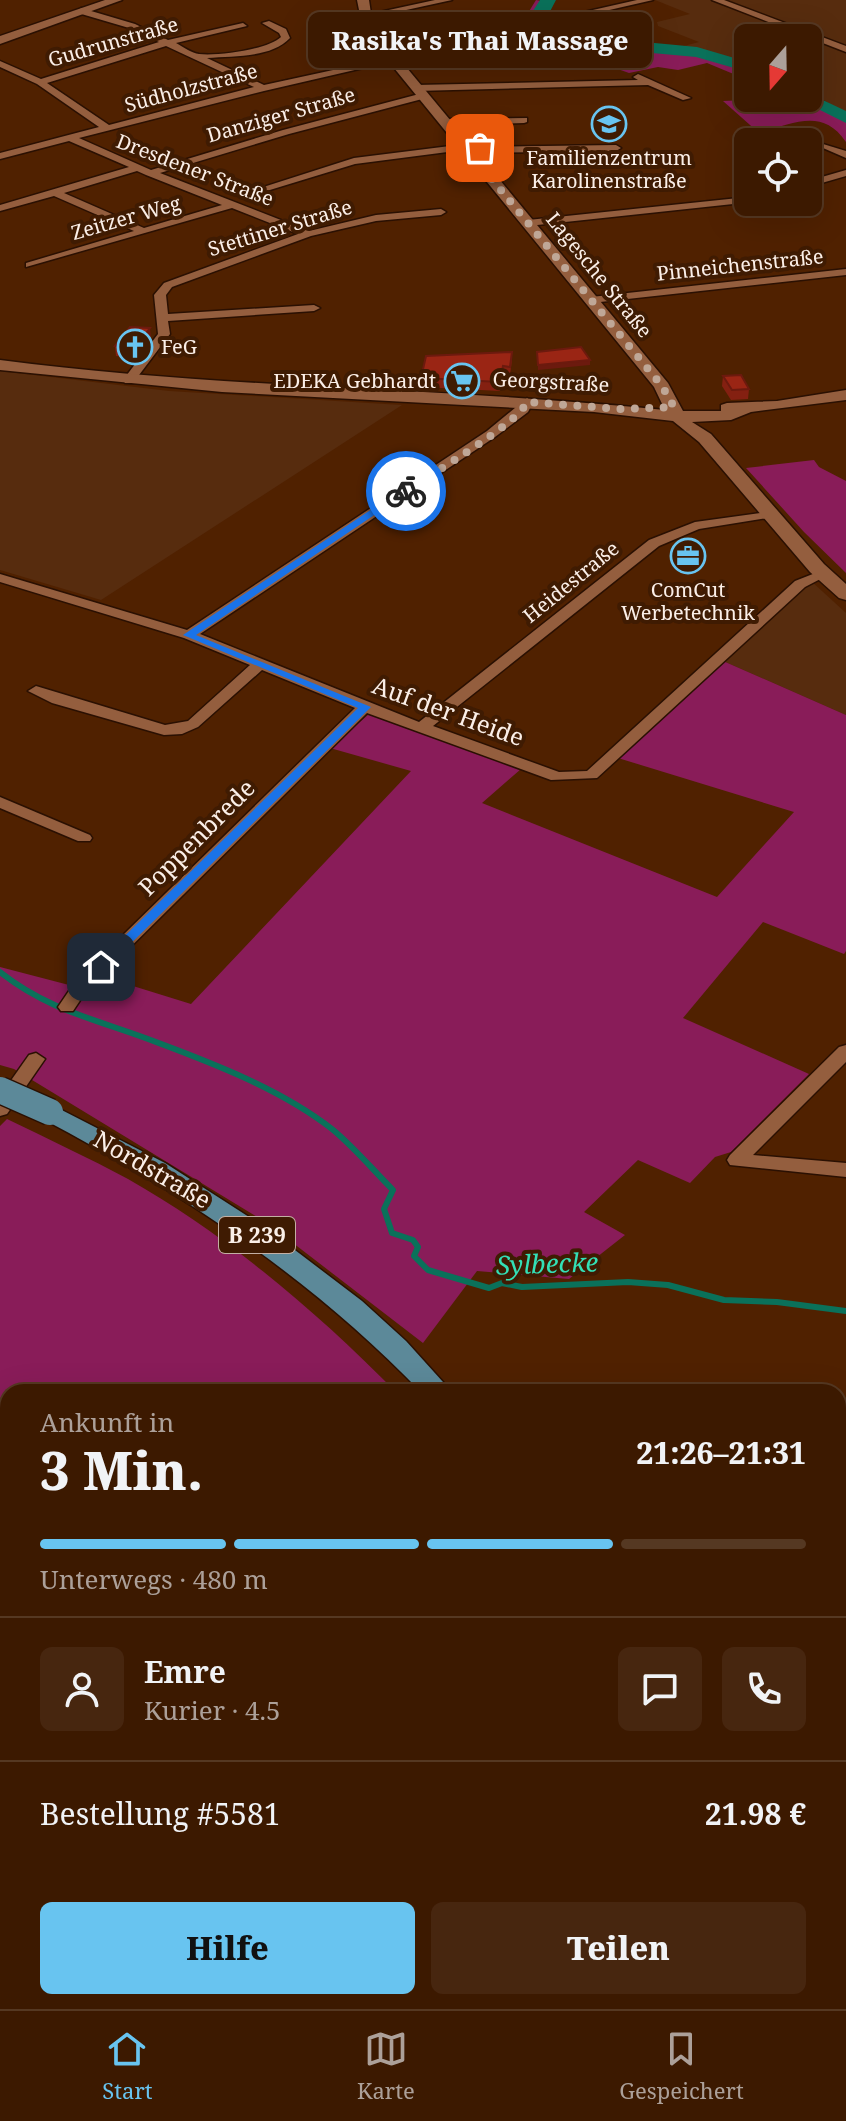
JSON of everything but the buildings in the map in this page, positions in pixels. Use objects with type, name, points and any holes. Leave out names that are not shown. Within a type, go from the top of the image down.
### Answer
[{"type":"main road","name":"Nordstraße","points":[[0,1090],[50,1112],[136,1158],[243,1225],[346,1302],[393,1344],[430,1384]]},
{"type":"street","points":[[0,40],[116,0]]},
{"type":"street","name":"Lagesche Straße","points":[[363,0],[367,28],[685,412],[695,435],[705,438],[823,574],[846,594]]},
{"type":"street","points":[[365,16],[448,0]]},
{"type":"street","points":[[557,19],[649,0]]},
{"type":"street","points":[[716,0],[846,49]]},
{"type":"street","points":[[81,11],[132,26],[263,88]]},
{"type":"street","points":[[196,57],[227,51],[247,53],[282,44],[286,38],[283,31],[266,23]]},
{"type":"street","name":"Gudrunstraße","points":[[40,82],[165,43],[243,26]]},
{"type":"street","name":"Südholzstraße","points":[[0,156],[263,88],[393,60]]},
{"type":"street","points":[[0,64],[40,82],[108,129]]},
{"type":"street","points":[[630,74],[686,98]]},
{"type":"street","name":"Danziger Straße","points":[[150,173],[420,92],[645,83]]},
{"type":"street","points":[[445,122],[524,120]]},
{"type":"street","name":"Dresdener Straße","points":[[70,138],[137,168],[308,234]]},
{"type":"street","points":[[826,146],[846,155]]},
{"type":"street","points":[[256,191],[354,161],[467,148],[616,148]]},
{"type":"street","points":[[0,208],[137,168]]},
{"type":"street","points":[[822,180],[846,173]]},
{"type":"street","points":[[274,178],[287,181]]},
{"type":"street","points":[[54,192],[143,231]]},
{"type":"street","points":[[528,223],[734,201]]},
{"type":"street","name":"Zeitzer Weg","points":[[30,265],[232,205]]},
{"type":"street","name":"Stettiner Straße","points":[[129,380],[164,334],[160,295],[168,285],[308,234],[376,218],[441,212]]},
{"type":"street","name":"Pinneichenstraße","points":[[591,300],[846,272]]},
{"type":"street","points":[[163,318],[314,308]]},
{"type":"street","name":"Georgstraße","points":[[0,365],[129,380],[288,392],[737,414],[744,410],[846,395]]},
{"type":"street","points":[[189,635],[491,434],[524,409],[527,402]]},
{"type":"street","name":"Heidestraße","points":[[421,728],[654,543],[679,528],[769,514]]},
{"type":"street","name":"Auf der Heide","points":[[0,578],[189,635],[365,707],[557,777],[591,775],[800,584],[823,574]]},
{"type":"street","points":[[36,691],[57,700],[164,730],[182,729],[193,724],[260,664]]},
{"type":"street","name":"Poppenbrede","points":[[67,1007],[81,986],[365,707]]},
{"type":"street","points":[[0,802],[84,838]]},
{"type":"street","points":[[846,1051],[737,1160],[846,1170]]},
{"type":"street","points":[[0,1110],[36,1059]]},
{"type":"shaded area","points":[[536,0],[541,1],[531,20],[533,26],[547,32],[597,37],[621,46],[645,46],[697,54],[734,66],[734,74],[707,63],[678,70],[658,67],[629,73],[595,61],[538,67],[535,58],[588,42],[561,37],[526,47],[468,25],[528,13]]},
{"type":"shaded area","points":[[655,0],[846,0],[846,115],[822,99],[822,24],[734,24],[734,60],[680,47],[699,42],[658,26],[657,22],[690,14]]},
{"type":"shaded area","points":[[723,101],[734,101],[734,111]]},
{"type":"shaded area","points":[[822,110],[846,121],[846,142],[837,131],[817,121],[777,128],[753,128],[735,112]]},
{"type":"shaded area","points":[[0,371],[169,391],[402,405],[101,600],[0,570]]},
{"type":"shaded area","points":[[814,460],[819,467],[846,481],[846,573],[746,468]]},
{"type":"shaded area","points":[[811,581],[846,613],[846,715],[723,661]]},
{"type":"shaded area","points":[[723,661],[846,715],[846,951],[844,954],[763,922],[683,1018],[809,1074],[731,1152],[715,1157],[690,1183],[638,1160],[584,1212],[625,1235],[569,1279],[477,1271],[423,1343],[267,1223],[14,1069],[0,1065],[0,967],[92,991],[104,977],[191,1004],[411,771],[330,748],[369,714],[521,769],[482,803],[717,897],[794,812],[618,758]]},
{"type":"shaded area","points":[[7,1119],[128,1179],[165,1201],[270,1276],[388,1384],[0,1384],[0,1126]]},
{"type":"waterway","points":[[548,0],[535,20],[537,26],[561,32],[599,35],[619,45],[697,52],[734,63]]},
{"type":"waterway","points":[[822,106],[846,118]]},
{"type":"waterway","name":"Sylbecke","points":[[0,972],[56,1005],[224,1069],[270,1090],[313,1115],[348,1143],[393,1190],[384,1209],[392,1233],[413,1240],[418,1247],[414,1256],[428,1270],[489,1288],[502,1283],[522,1287],[628,1282],[668,1285],[724,1300],[777,1302],[846,1311]]},
{"type":"way so far","points":[[406,491],[507,423],[524,409],[527,402],[621,409],[636,406],[674,407],[662,386],[468,150],[480,148]]},
{"type":"place","name":"Familienzentrum Karolinenstraße","points":[[609,124]]},
{"type":"place","name":"Rasika's Thai Massage","points":[[480,148]]},
{"type":"place","name":"FeG","points":[[135,347]]},
{"type":"place","name":"EDEKA Gebhardt","points":[[462,381]]},
{"type":"place","name":"ComCut Werbetechnik","points":[[688,556]]},
{"type":"route","points":[[101,967],[365,707],[189,635],[406,491]]}]
